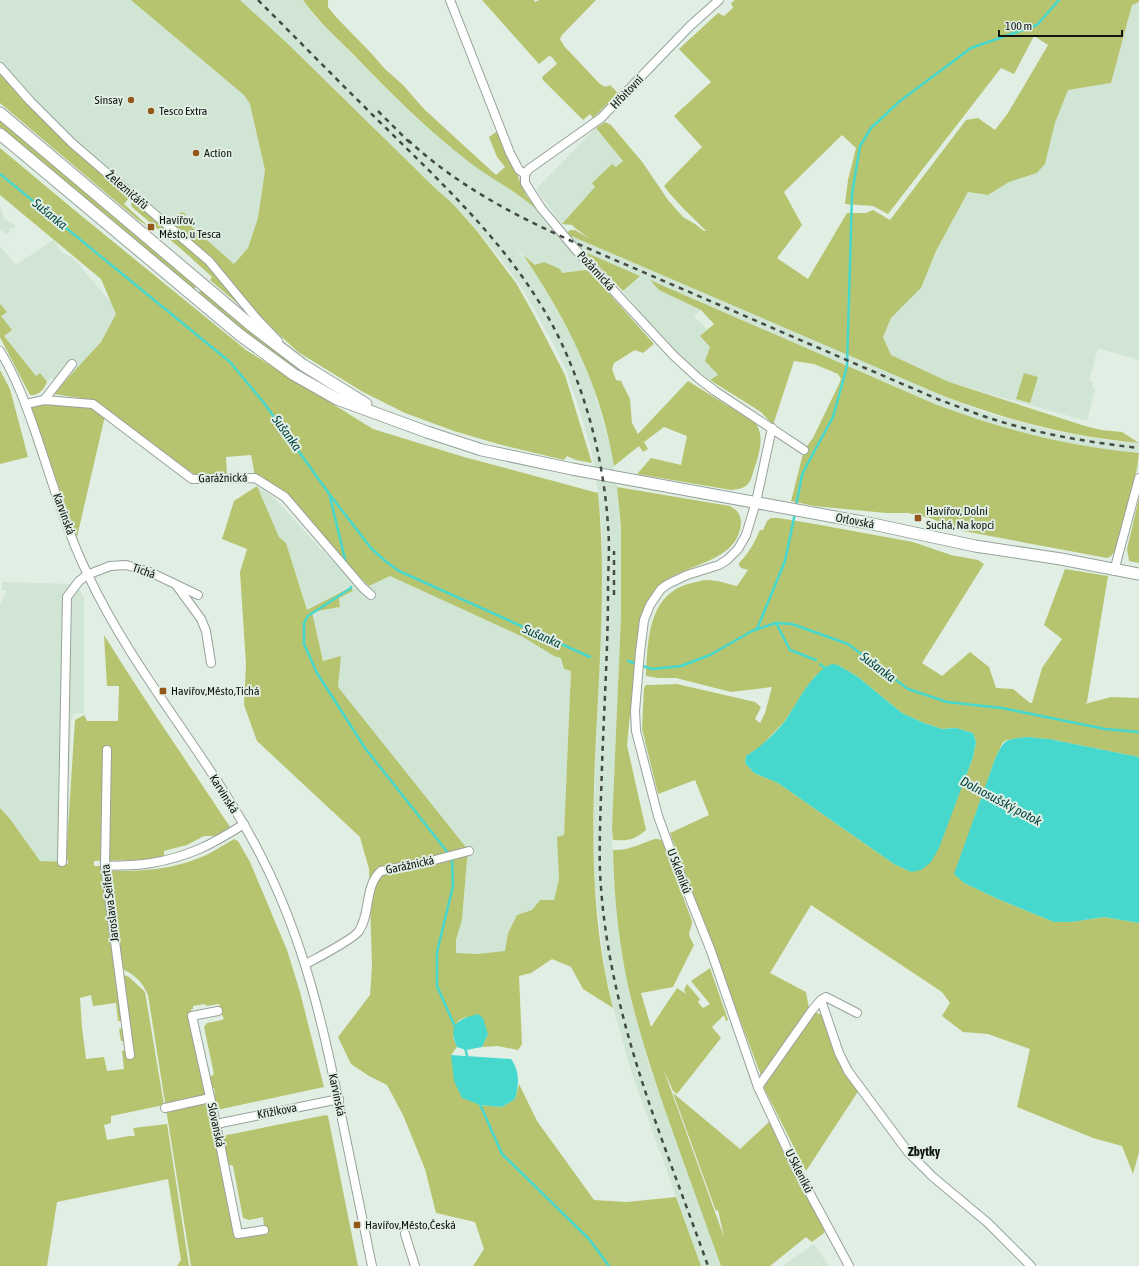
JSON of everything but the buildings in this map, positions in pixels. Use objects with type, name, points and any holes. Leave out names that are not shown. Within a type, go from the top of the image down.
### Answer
[{"type":"main road","points":[[0,113],[252,326],[303,366],[394,420]]},
{"type":"main road","points":[[0,134],[240,335],[266,355],[299,377],[337,398],[394,420]]},
{"type":"main road","name":"Orlovská","points":[[394,420],[482,450],[572,469],[868,523],[975,546],[1061,559],[1114,571],[1139,574]]},
{"type":"street","name":"Požárnická","points":[[450,0],[510,153],[519,170],[525,174],[526,186],[546,214],[576,250],[673,355],[712,388],[804,450]]},
{"type":"street","name":"Hřbitovní","points":[[525,174],[529,169],[601,118],[690,26],[719,0]]},
{"type":"street","name":"Železničářů","points":[[0,67],[30,101],[72,143],[209,261],[256,318],[303,366]]},
{"type":"street","name":"Karvinská","points":[[0,351],[7,362],[26,404],[75,544],[88,575],[108,614],[132,655],[219,784],[244,824],[262,857],[290,921],[306,964],[326,1038],[372,1266]]},
{"type":"street","points":[[44,400],[72,364]]},
{"type":"street","name":"Garážnická","points":[[26,404],[44,400],[93,404],[192,479],[255,478],[285,497],[363,588],[371,595]]},
{"type":"street","points":[[756,502],[772,428]]},
{"type":"street","points":[[1114,571],[1139,478]]},
{"type":"street","name":"U Skleníků","points":[[756,502],[746,535],[734,554],[719,565],[673,582],[661,590],[650,604],[644,620],[640,652],[635,712],[636,731],[658,816],[711,951],[758,1086],[796,1166],[849,1266]]},
{"type":"street","name":"Tichá","points":[[88,575],[110,566],[126,565],[150,572],[198,594]]},
{"type":"street","points":[[62,862],[67,597],[80,580],[88,575]]},
{"type":"street","points":[[175,583],[201,619],[206,631],[211,663]]},
{"type":"street","name":"Jaroslava Seiferta","points":[[107,750],[105,866],[130,1055]]},
{"type":"street","points":[[105,866],[149,864],[185,855],[203,848],[244,824]]},
{"type":"street","name":"Garážnická","points":[[306,964],[358,933],[367,913],[370,891],[376,875],[381,871],[466,852]]},
{"type":"street","points":[[758,1086],[821,1000],[826,997],[857,1013]]},
{"type":"street","points":[[821,1000],[839,1053],[848,1072],[908,1152],[933,1177],[988,1223],[1031,1266]]},
{"type":"street","name":"Slovanská","points":[[218,1011],[192,1016],[238,1234],[264,1230]]},
{"type":"street","points":[[165,1108],[210,1098]]},
{"type":"street","name":"Křižíkova","points":[[216,1124],[338,1099]]},
{"type":"street","points":[[405,1234],[415,1266]]},
{"type":"shaded area","points":[[0,0],[139,0],[247,88],[265,170],[258,218],[248,248],[221,279],[63,140],[0,71]]},
{"type":"shaded area","points":[[240,0],[303,0],[314,15],[410,111],[473,165],[526,199],[538,211],[546,224],[941,395],[984,412],[1054,431],[1112,441],[1139,443],[1139,453],[1111,450],[1052,440],[981,421],[937,405],[651,281],[659,290],[701,310],[694,316],[708,330],[700,336],[710,347],[709,364],[718,376],[710,380],[692,367],[678,353],[654,328],[623,291],[640,276],[566,244],[590,272],[585,270],[562,273],[535,265],[529,261],[513,243],[539,279],[571,334],[594,390],[611,449],[618,493],[621,527],[621,616],[612,827],[613,871],[620,941],[630,994],[649,1065],[722,1266],[701,1266],[631,1071],[611,999],[605,970],[596,898],[593,827],[601,615],[602,528],[592,453],[566,370],[553,343],[523,290],[507,267],[477,230],[453,204],[288,44]]},
{"type":"shaded area","points":[[1139,2],[1139,360],[1098,348],[1089,380],[1093,382],[1092,387],[1095,388],[1087,421],[949,382],[891,355],[883,337],[891,318],[921,288],[936,251],[968,192],[988,195],[1009,182],[1037,173],[1045,164],[1055,123],[1068,90],[1111,83],[1132,5]]},
{"type":"shaded area","points":[[596,128],[623,161],[616,168],[612,164],[592,184],[595,187],[562,224],[536,189]]},
{"type":"shaded area","points":[[0,205],[4,218],[15,225],[15,228],[11,228],[7,234],[0,230]]},
{"type":"shaded area","points":[[53,240],[62,253],[72,257],[111,302],[117,314],[101,342],[61,386],[52,377],[33,395],[30,395],[0,337],[0,246],[16,265]]},
{"type":"shaded area","points":[[257,486],[272,496],[348,578],[356,573],[369,586],[390,576],[523,637],[554,656],[562,658],[571,671],[564,835],[559,879],[554,900],[540,900],[533,910],[517,915],[508,933],[506,951],[477,954],[456,953],[456,940],[462,920],[469,852],[466,852],[338,687],[341,657],[323,661],[312,612],[340,607],[339,598],[353,591],[351,586],[307,610],[286,543],[279,537]]},
{"type":"shaded area","points":[[2,582],[74,584],[77,585],[84,598],[84,713],[75,713],[71,720],[67,862],[40,861],[10,819],[0,808],[0,604],[7,591],[2,590]]},
{"type":"shaded area","points":[[814,1244],[829,1266],[782,1266]]},
{"type":"green space","points":[[131,0],[240,0],[288,44],[453,204],[477,231],[516,283],[534,315],[565,375],[592,463],[576,460],[567,456],[564,460],[498,444],[454,431],[405,413],[363,392],[298,352],[256,313],[219,266],[178,229],[175,224],[175,220],[179,214],[182,212],[186,214],[183,219],[234,264],[248,248],[258,218],[265,170],[250,104],[244,95]]},
{"type":"green space","points":[[303,0],[328,0],[328,7],[336,17],[385,69],[403,85],[424,109],[496,175],[505,167],[497,157],[489,137],[496,132],[502,139],[526,195],[538,211],[513,191],[469,162],[424,124],[396,98],[328,29]]},
{"type":"green space","points":[[482,0],[534,0],[535,2],[539,0],[596,0],[562,35],[560,39],[564,46],[599,83],[604,86],[610,85],[618,93],[593,118],[590,114],[583,120],[543,80],[542,77],[557,64],[552,57],[549,56],[539,64]]},
{"type":"green space","points":[[735,0],[1139,0],[1139,2],[1132,5],[1111,83],[1068,90],[1055,123],[1045,164],[1037,173],[1009,182],[988,195],[968,192],[936,251],[921,288],[891,318],[883,337],[891,355],[949,382],[1085,426],[1101,430],[1122,432],[1139,443],[1063,432],[1038,426],[1014,420],[941,395],[569,235],[568,232],[570,230],[575,230],[590,239],[572,225],[562,224],[595,187],[592,183],[612,164],[616,167],[623,161],[596,128],[605,122],[611,125],[643,163],[668,200],[683,217],[706,231],[679,204],[664,186],[702,147],[674,116],[711,82],[679,49],[718,13],[724,16],[733,8],[731,3]],"holes":[[[1034,36],[1048,45],[1008,113],[995,130],[978,118],[966,120],[890,220],[873,210],[866,213],[847,213],[808,279],[777,258],[802,225],[784,192],[842,135],[856,148],[848,180],[845,204],[873,206],[888,214],[1001,68],[1014,74]]]},
{"type":"green space","points":[[0,70],[130,197],[124,204],[149,227],[138,220],[0,103]]},
{"type":"green space","points":[[0,120],[197,286],[193,290],[0,127]]},
{"type":"green space","points":[[0,148],[246,350],[373,429],[464,457],[598,493],[602,557],[601,622],[593,816],[594,880],[600,944],[613,1008],[583,989],[571,967],[552,959],[531,973],[519,976],[522,1044],[518,1050],[498,1046],[482,1047],[488,1034],[466,1017],[458,1021],[453,1038],[457,1047],[451,1055],[480,1105],[502,1107],[515,1099],[519,1084],[537,1121],[594,1200],[627,1202],[676,1197],[701,1266],[473,1266],[484,1249],[475,1222],[436,1213],[425,1169],[403,1115],[387,1085],[369,1076],[351,1064],[338,1037],[370,995],[372,966],[369,869],[360,837],[257,741],[244,705],[246,664],[240,572],[247,549],[222,539],[234,501],[257,486],[279,537],[286,543],[307,610],[351,587],[353,591],[339,598],[340,607],[312,612],[323,661],[341,656],[338,687],[469,851],[462,920],[456,940],[456,953],[477,954],[505,951],[508,933],[517,915],[532,910],[540,900],[554,900],[559,879],[557,837],[564,835],[571,671],[564,669],[561,658],[554,656],[523,637],[390,576],[369,586],[289,497],[255,476],[251,455],[226,457],[227,476],[197,476],[162,452],[95,401],[53,394],[101,342],[116,314],[101,279],[0,195]]},
{"type":"green space","points":[[133,200],[207,263],[239,304],[210,280],[212,277],[189,256],[132,207],[131,204]]},
{"type":"green space","points":[[585,252],[640,276],[623,291]]},
{"type":"green space","points":[[523,255],[535,265],[544,262],[560,269],[562,273],[585,270],[590,272],[654,344],[643,353],[635,350],[614,363],[612,369],[616,380],[621,381],[630,399],[632,423],[638,434],[688,381],[754,422],[758,428],[761,442],[751,479],[745,486],[731,490],[637,474],[651,458],[681,465],[687,436],[664,427],[644,442],[648,449],[643,452],[639,446],[614,466],[601,410],[592,382],[554,304]]},
{"type":"green space","points":[[650,280],[937,405],[962,414],[1036,436],[1086,446],[1139,453],[1137,469],[1116,550],[1107,558],[958,530],[930,518],[908,513],[886,513],[814,506],[791,501],[804,450],[813,438],[839,384],[841,379],[838,374],[814,364],[794,361],[773,425],[761,412],[710,380],[718,375],[705,361],[710,347],[700,336],[714,324],[701,310],[659,290]]},
{"type":"green space","points":[[201,290],[300,371],[257,342],[198,294]]},
{"type":"green space","points":[[0,304],[7,312],[1,316],[12,330],[4,336],[36,376],[40,373],[47,382],[42,390],[36,395],[30,395],[0,337]]},
{"type":"green space","points":[[0,370],[10,389],[28,457],[0,464]]},
{"type":"green space","points":[[1024,373],[1038,377],[1030,403],[1016,399]]},
{"type":"green space","points":[[43,403],[91,408],[105,416],[77,537],[30,407]]},
{"type":"green space","points":[[617,487],[730,506],[738,513],[741,523],[738,536],[731,546],[722,554],[686,570],[664,582],[652,595],[641,615],[639,621],[627,745],[646,830],[635,838],[623,840],[613,840],[612,827],[621,616],[621,527]]},
{"type":"green space","points":[[1139,498],[1139,563],[1129,561],[1127,549]]},
{"type":"green space","points":[[771,518],[778,518],[913,542],[951,555],[978,560],[984,564],[922,663],[942,676],[970,652],[989,667],[996,688],[1013,689],[1030,703],[1032,703],[1042,668],[1062,639],[1044,625],[1065,569],[1108,576],[1087,702],[1085,704],[1111,697],[1139,698],[1139,757],[1049,739],[1026,737],[1003,742],[995,759],[965,846],[964,883],[1054,922],[1071,922],[1104,917],[1139,923],[1139,1152],[1133,1174],[1122,1146],[1093,1138],[1017,1107],[1030,1049],[988,1034],[963,1032],[942,1016],[950,1003],[942,992],[811,905],[770,973],[806,992],[809,1009],[762,1078],[670,833],[709,815],[695,780],[658,794],[642,729],[644,688],[646,685],[677,684],[755,702],[761,707],[755,719],[760,723],[765,713],[772,687],[731,692],[676,678],[646,676],[650,633],[653,619],[659,607],[677,588],[703,580],[737,586],[748,570],[741,568],[739,563],[746,555],[760,530],[763,530],[767,521]],"holes":[[[838,665],[858,677],[902,713],[942,729],[956,728],[973,733],[976,742],[973,757],[963,783],[911,872],[894,864],[778,783],[754,773],[745,763],[746,756],[760,747],[784,722],[815,676]]]},
{"type":"green space","points":[[104,635],[230,827],[217,836],[204,836],[187,845],[164,851],[164,855],[161,858],[94,861],[94,866],[105,866],[104,879],[107,915],[115,971],[129,977],[145,992],[164,1105],[111,1116],[111,1123],[104,1125],[107,1140],[135,1136],[133,1128],[167,1124],[189,1266],[177,1266],[181,1260],[168,1179],[57,1202],[47,1266],[0,1266],[0,808],[10,819],[40,861],[67,862],[65,863],[68,864],[68,860],[66,860],[75,720],[84,715],[87,721],[118,721],[119,686],[107,686]],"holes":[[[91,995],[93,1006],[116,1003],[118,1021],[121,1021],[122,1028],[119,1029],[121,1041],[123,1041],[125,1050],[122,1051],[124,1069],[107,1071],[104,1057],[86,1059],[80,998]]]},
{"type":"green space","points":[[234,839],[238,841],[250,862],[287,950],[300,992],[324,1087],[217,1110],[213,1095],[215,1095],[214,1088],[211,1088],[209,1078],[214,1074],[204,1027],[207,1023],[222,1020],[224,1018],[221,1014],[219,1004],[193,1006],[193,1009],[191,1009],[217,1137],[214,1138],[215,1142],[218,1142],[237,1238],[265,1234],[263,1217],[249,1220],[243,1218],[233,1166],[227,1164],[224,1151],[226,1150],[222,1136],[326,1115],[328,1116],[358,1266],[191,1266],[148,995],[136,978],[129,972],[119,968],[108,876],[111,871],[155,869],[188,862],[208,854]]},
{"type":"green space","points":[[655,839],[662,841],[692,921],[689,934],[694,945],[673,987],[641,993],[651,1027],[677,988],[686,994],[684,990],[687,984],[700,999],[698,1002],[703,1008],[710,1004],[691,981],[710,968],[728,1020],[726,1021],[724,1015],[712,1027],[721,1038],[677,1094],[673,1091],[663,1068],[724,1237],[718,1210],[716,1211],[673,1093],[740,1149],[769,1122],[825,1230],[824,1233],[812,1242],[806,1237],[770,1266],[721,1266],[663,1105],[645,1050],[635,1013],[626,976],[620,940],[613,850],[629,848]]},
{"type":"green space","points":[[816,1013],[824,1017],[859,1090],[806,1171],[764,1088],[766,1082],[812,1014]]},
{"type":"water","points":[[832,664],[838,665],[858,677],[902,713],[942,729],[956,728],[973,733],[976,742],[973,757],[939,848],[931,862],[921,870],[911,872],[894,864],[778,783],[754,773],[745,763],[746,756],[767,740],[785,721],[818,673]]},
{"type":"water","points":[[1026,737],[1049,739],[1139,757],[1139,923],[1104,917],[1071,922],[1054,922],[964,883],[954,874],[998,752],[1003,744],[1009,740]]},
{"type":"water","points":[[478,1014],[483,1018],[488,1034],[482,1047],[466,1050],[457,1047],[453,1033],[456,1024],[465,1018]]},
{"type":"water","points":[[451,1055],[511,1059],[516,1068],[518,1078],[515,1099],[502,1107],[480,1105],[462,1098],[454,1081]]},
{"type":"waterway","points":[[796,506],[802,475],[833,417],[847,366],[852,194],[860,146],[871,128],[900,101],[971,48],[1037,25],[1059,0]]},
{"type":"waterway","name":"Sušanka","points":[[0,174],[230,362],[264,403],[330,495],[371,548],[384,560],[399,571],[590,657]]},
{"type":"waterway","points":[[330,497],[346,563]]},
{"type":"waterway","points":[[757,629],[785,561],[795,513]]},
{"type":"waterway","points":[[351,587],[308,616],[304,623],[304,644],[317,673],[365,748],[449,854]]},
{"type":"waterway","name":"Dolnosušský potok","points":[[776,623],[790,650],[816,660]]},
{"type":"waterway","name":"Sušanka","points":[[628,661],[652,669],[681,666],[710,655],[752,631],[776,623],[792,624],[848,644],[908,689],[947,702],[1002,708],[1105,729],[1139,732]]},
{"type":"waterway","name":"Dolnosušský potok","points":[[820,664],[826,669]]},
{"type":"waterway","name":"Dolnosušský potok","points":[[960,781],[985,794]]},
{"type":"waterway","points":[[452,858],[453,886],[437,952],[437,986],[456,1029]]},
{"type":"waterway","points":[[465,1048],[468,1059]]},
{"type":"waterway","points":[[479,1102],[502,1154],[589,1239],[609,1266]]},
{"type":"railway","points":[[258,0],[437,178],[484,228],[526,282],[545,311],[571,364],[579,386],[593,432],[603,479],[609,534],[600,846],[600,872],[605,924],[613,975],[639,1073],[708,1266]]},
{"type":"railway","points":[[378,111],[412,145]]},
{"type":"railway","points":[[408,140],[436,164],[466,185],[530,222],[940,400],[983,416],[1040,432],[1080,440],[1139,448]]},
{"type":"railway","points":[[614,551],[614,595]]},
{"type":"place","name":"Sinsay","points":[[131,100]]},
{"type":"place","name":"Tesco Extra","points":[[151,111]]},
{"type":"place","name":"Action","points":[[196,153]]},
{"type":"place","name":"Havířov, Město, u Tesca","points":[[151,227]]},
{"type":"place","name":"Havířov, Dolní Suchá, Na kopci","points":[[918,518]]},
{"type":"place","name":"Havířov,Město,Tichá","points":[[163,691]]},
{"type":"place","name":"Havířov,Město,Česká","points":[[357,1225]]},
{"type":"district","name":"Zbytky","points":[[924,1151]]}]
